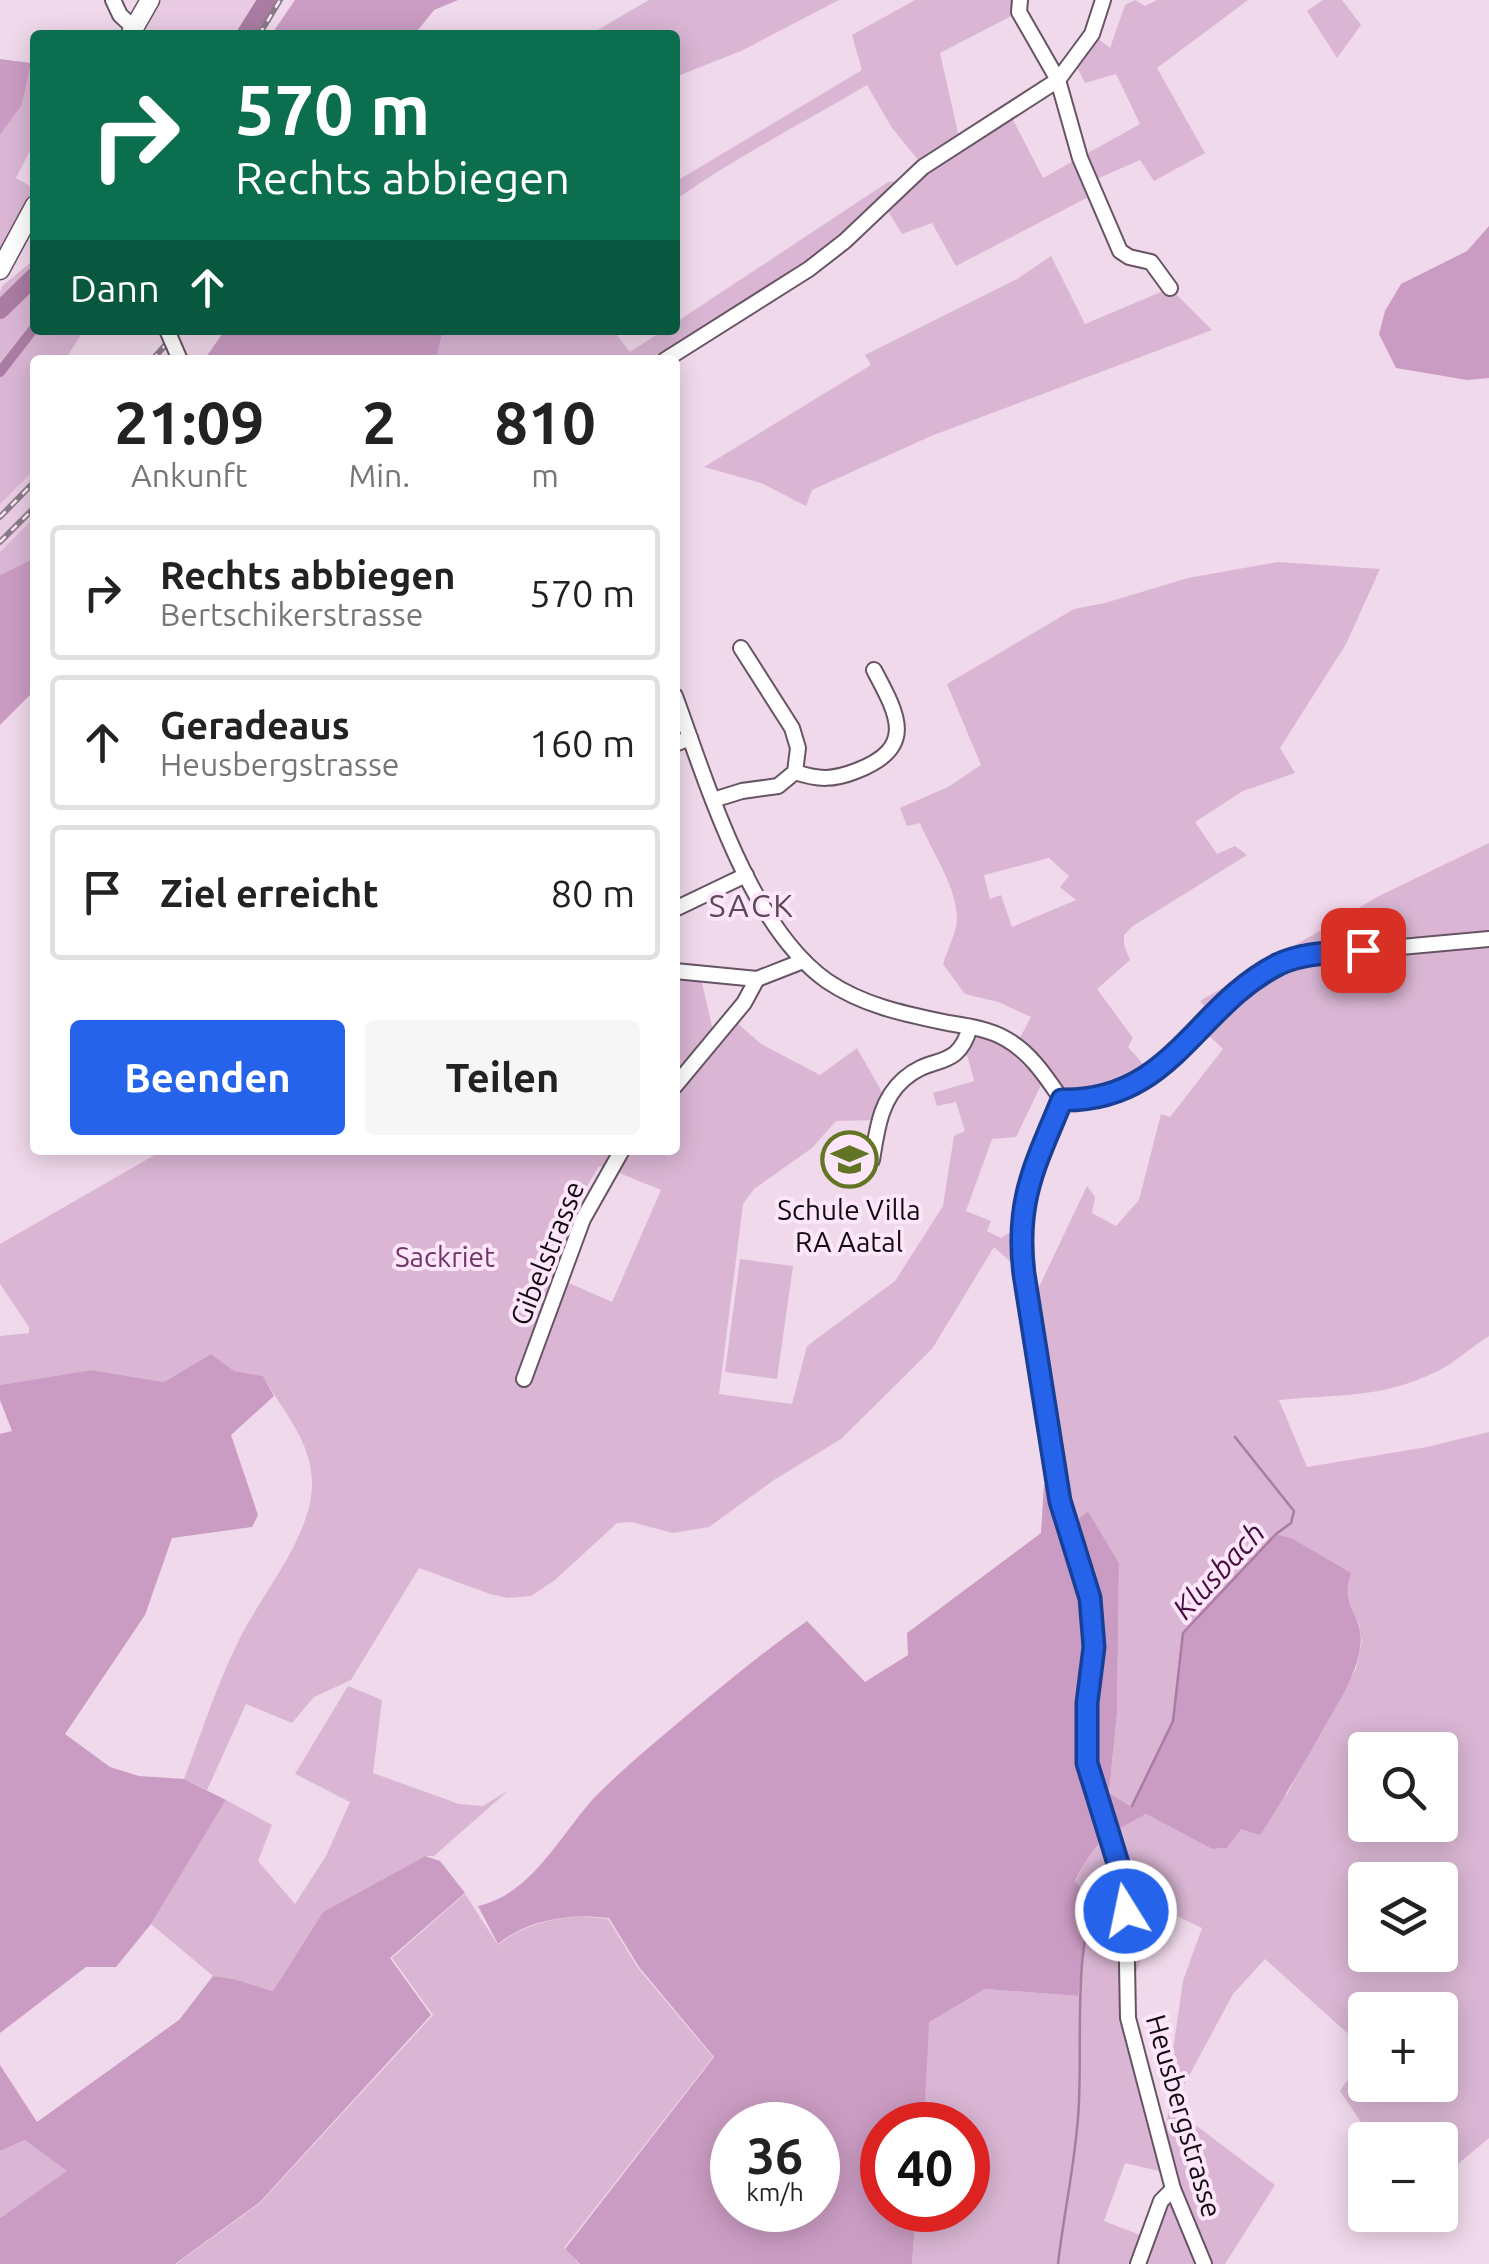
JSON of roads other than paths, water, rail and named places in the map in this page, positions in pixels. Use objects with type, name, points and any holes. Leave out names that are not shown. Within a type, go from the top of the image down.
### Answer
[{"type":"main road","points":[[133,30],[150,0]]},
{"type":"main road","points":[[0,270],[30,214]]},
{"type":"street","points":[[113,0],[131,30]]},
{"type":"street","points":[[1020,0],[1019,12],[1058,80],[1080,158],[1120,251],[1151,262],[1170,288]]},
{"type":"street","points":[[673,355],[809,269],[923,166],[1058,80],[1092,34],[1104,0]]},
{"type":"street","points":[[713,800],[778,786],[795,772],[798,748],[792,728],[740,648]]},
{"type":"street","points":[[795,772],[834,780],[879,762],[892,751],[896,722],[874,670]]},
{"type":"street","points":[[682,741],[746,875],[803,962],[829,982],[872,1005],[997,1034],[1036,1062],[1062,1100],[1109,1096],[1138,1083],[1250,984],[1280,964],[1302,956],[1489,939]]},
{"type":"street","points":[[680,907],[746,875]]},
{"type":"street","points":[[680,972],[758,980],[803,962]]},
{"type":"street","points":[[680,1080],[758,980]]},
{"type":"street","points":[[872,1160],[878,1120],[887,1101],[904,1079],[955,1056],[964,1047],[970,1027]]},
{"type":"street","name":"Heusbergstrasse","points":[[1062,1100],[1022,1208],[1020,1246],[1060,1501],[1090,1598],[1094,1647],[1087,1703],[1087,1763],[1121,1873],[1126,1911],[1128,2018],[1173,2190],[1204,2264]]},
{"type":"street","name":"Gibelstrasse","points":[[524,1379],[583,1219],[619,1155]]},
{"type":"street","points":[[1138,2264],[1162,2202],[1173,2190]]},
{"type":"waterway","points":[[248,30],[267,0]]},
{"type":"waterway","points":[[0,310],[30,281]]},
{"type":"waterway","points":[[0,372],[30,333]]},
{"type":"waterway","name":"Klusbach","points":[[1132,1806],[1173,1721],[1183,1633],[1291,1523],[1294,1511],[1235,1437]]},
{"type":"waterway","name":"Klusbach","points":[[1058,2264],[1078,2122],[1082,1961],[1091,1905],[1100,1878]]},
{"type":"railway","points":[[262,30],[280,0]]},
{"type":"railway","points":[[156,355],[174,335]]},
{"type":"railway","points":[[0,517],[30,486]]},
{"type":"railway","points":[[0,542],[30,512]]},
{"type":"place","name":"Schule Villa RA Aatal","points":[[849,1159]]},
{"type":"district","name":"SACK","points":[[752,906]]},
{"type":"park label","name":"Sackriet","points":[[445,1257]]}]
